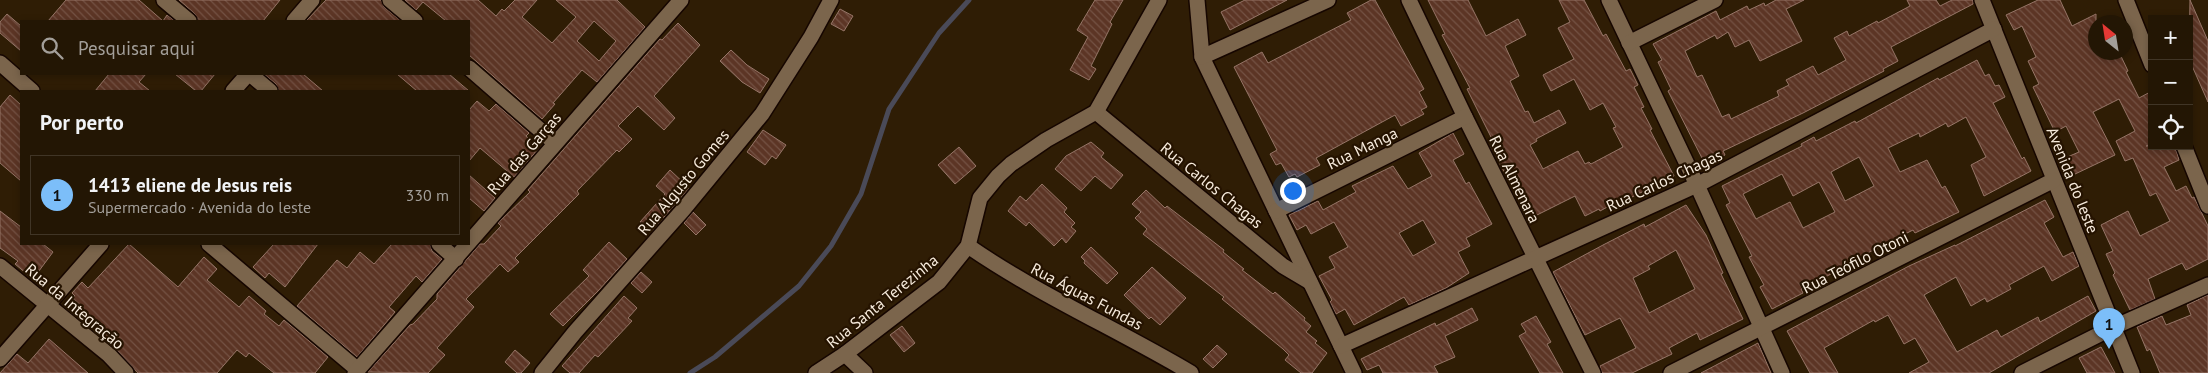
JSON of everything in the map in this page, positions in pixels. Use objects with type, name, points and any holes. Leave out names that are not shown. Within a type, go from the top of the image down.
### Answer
[{"type":"street","points":[[164,0],[188,20]]},
{"type":"street","points":[[295,20],[312,0]]},
{"type":"street","points":[[390,0],[413,20]]},
{"type":"street","name":"Rua Algusto Gomes","points":[[542,373],[575,332],[690,203],[762,114],[811,37],[831,0]]},
{"type":"street","points":[[1096,112],[1159,0]]},
{"type":"street","points":[[1197,0],[1202,57],[1354,373]]},
{"type":"street","points":[[1202,57],[1328,0]]},
{"type":"street","name":"Rua Almenara","points":[[1409,0],[1535,259],[1593,373]]},
{"type":"street","points":[[1609,0],[1698,185],[1782,373]]},
{"type":"street","points":[[1629,43],[1715,0]]},
{"type":"street","name":"Avenida do leste","points":[[1982,0],[2132,373]]},
{"type":"street","points":[[2126,0],[2150,60]]},
{"type":"street","name":"Rua das Garças","points":[[470,243],[678,1]]},
{"type":"street","name":"Rua Carlos Chagas","points":[[1341,346],[1698,185],[1994,29]]},
{"type":"street","points":[[0,63],[31,90]]},
{"type":"street","points":[[470,69],[555,143]]},
{"type":"street","points":[[234,90],[248,75]]},
{"type":"street","points":[[250,75],[269,90]]},
{"type":"street","name":"Rua Santa Terezinha","points":[[816,373],[846,354],[939,282],[968,246],[980,198],[998,176],[1011,164],[1046,140],[1096,112]]},
{"type":"street","name":"Rua Carlos Chagas","points":[[1096,112],[1283,266],[1310,282]]},
{"type":"street","name":"Rua Manga","points":[[1276,211],[1465,117]]},
{"type":"street","points":[[2186,150],[2208,206]]},
{"type":"street","name":"Rua Teófilo Otoni","points":[[1671,373],[2054,180]]},
{"type":"street","points":[[0,359],[100,245]]},
{"type":"street","points":[[210,245],[356,371]]},
{"type":"street","points":[[440,245],[456,259]]},
{"type":"street","name":"Rua das Garças","points":[[356,371],[468,245]]},
{"type":"street","name":"Rua Águas Fundas","points":[[968,246],[1006,272],[1046,295],[1191,373]]},
{"type":"street","name":"Rua da Integração","points":[[0,266],[108,355],[126,373]]},
{"type":"street","points":[[2022,373],[2114,327],[2208,285]]},
{"type":"street","points":[[846,354],[865,373]]},
{"type":"building","points":[[66,0],[139,0],[162,20],[49,20]]},
{"type":"building","points":[[179,0],[280,0],[264,20],[198,20],[195,14]]},
{"type":"building","points":[[326,0],[381,0],[384,7],[400,20],[307,20]]},
{"type":"building","points":[[405,0],[478,0],[496,16],[515,0],[537,0],[522,17],[552,43],[576,17],[556,0],[617,0],[645,27],[597,82],[582,70],[553,103],[555,104],[542,119],[470,56],[470,20],[445,20],[423,2],[416,10]],"holes":[[[594,21],[616,41],[599,61],[577,41]]]},
{"type":"building","points":[[1095,0],[1123,0],[1110,22],[1112,24],[1091,66],[1096,69],[1089,80],[1070,70],[1088,37],[1077,30]]},
{"type":"building","points":[[1245,0],[1287,0],[1230,30],[1221,12]]},
{"type":"building","points":[[1371,0],[1375,0],[1424,89],[1419,92],[1427,107],[1421,110],[1424,114],[1401,126],[1395,115],[1316,158],[1320,165],[1297,177],[1295,174],[1289,177],[1281,163],[1276,165],[1270,154],[1277,150],[1234,67],[1262,52],[1268,63],[1351,20],[1347,13]]},
{"type":"building","points":[[1428,0],[1468,0],[1486,36],[1518,19],[1526,35],[1505,46],[1519,76],[1510,81],[1525,112],[1528,111],[1534,123],[1559,110],[1566,123],[1536,139],[1537,141],[1530,145],[1543,169],[1578,151],[1585,164],[1589,162],[1591,164],[1623,147],[1613,128],[1616,127],[1603,103],[1590,110],[1574,79],[1551,91],[1543,75],[1574,59],[1558,28],[1570,22],[1559,0],[1584,0],[1603,36],[1606,34],[1626,71],[1630,69],[1638,85],[1634,87],[1644,107],[1641,108],[1652,129],[1650,130],[1674,176],[1614,206],[1613,204],[1585,216],[1575,196],[1529,219],[1491,147],[1495,145],[1467,89],[1470,88],[1442,35],[1445,34]]},
{"type":"building","points":[[1776,0],[1804,0],[1786,9],[1802,41],[1760,61],[1749,40],[1735,47],[1728,32],[1717,39],[1715,35],[1685,51],[1697,77],[1702,75],[1722,117],[1729,114],[1731,119],[1779,96],[1777,91],[1789,85],[1786,80],[1813,66],[1818,75],[1846,60],[1834,38],[1847,31],[1849,36],[1877,21],[1878,23],[1910,6],[1907,0],[1936,0],[1940,6],[1952,0],[1973,0],[1973,4],[1891,47],[1898,61],[1883,69],[1884,71],[1803,113],[1723,151],[1725,155],[1705,164],[1668,91],[1671,89],[1658,62],[1662,60],[1653,44],[1716,11],[1720,20],[1747,6],[1749,10],[1764,3],[1765,6]]},
{"type":"building","points":[[2038,0],[2060,0],[2072,26],[2088,18],[2088,60],[2123,60],[2128,71],[2126,72],[2139,98],[2148,93],[2148,145],[2146,146],[2148,146],[2148,150],[2176,150],[2179,160],[2164,167],[2176,191],[2186,186],[2192,198],[2194,197],[2208,226],[2208,259],[2186,270],[2182,263],[2148,279],[2155,299],[2130,310],[2113,275],[2115,273],[2106,254],[2113,251],[2101,225],[2128,211],[2140,236],[2170,221],[2156,193],[2150,196],[2133,158],[2125,161],[2116,141],[2135,131],[2119,99],[2093,112],[2115,155],[2073,175],[2065,158],[2079,152],[2066,126],[2055,132],[2033,87],[2039,84],[2028,61],[2036,57],[2022,26],[2014,30],[2006,15]]},
{"type":"building","points":[[2190,0],[2208,41],[2208,102],[2193,68],[2193,15],[2190,15]]},
{"type":"building","points":[[840,9],[853,16],[844,31],[831,24]]},
{"type":"building","points":[[7,14],[20,25],[20,50],[0,33],[0,22]]},
{"type":"building","points":[[167,15],[174,20],[164,20]]},
{"type":"building","points":[[678,23],[700,45],[654,96],[675,118],[664,130],[638,106],[618,126],[632,139],[619,152],[617,150],[577,191],[579,194],[515,258],[519,262],[508,272],[500,264],[466,299],[474,307],[437,348],[445,355],[428,373],[368,372],[410,325],[437,299],[437,294],[480,244],[484,244],[501,226],[498,223],[530,192],[528,190],[660,39],[662,40]]},
{"type":"building","points":[[731,50],[747,65],[769,79],[760,93],[742,82],[720,61]]},
{"type":"building","points":[[1977,60],[1985,76],[1989,74],[1995,86],[1999,85],[2005,97],[1993,103],[2022,159],[2024,157],[2031,171],[1984,196],[1971,165],[1986,157],[1966,117],[1948,127],[1946,123],[1920,137],[1919,133],[1888,148],[1900,172],[1927,160],[1942,188],[1945,186],[1959,212],[1915,233],[1913,230],[1858,258],[1859,260],[1801,289],[1803,293],[1772,309],[1760,287],[1764,285],[1749,257],[1752,256],[1726,205],[1730,203],[1722,186],[1802,146],[1801,144],[1814,137],[1816,141],[1855,121],[1856,123],[1938,78],[1939,80]],"holes":[[[1859,157],[1874,186],[1845,201],[1831,172]],[[1782,174],[1793,196],[1819,182],[1835,212],[1803,228],[1790,202],[1756,219],[1743,194]]]},
{"type":"building","points":[[108,75],[145,75],[139,82],[149,90],[96,90]]},
{"type":"building","points":[[176,75],[214,75],[202,90],[195,90]]},
{"type":"building","points":[[265,75],[304,75],[322,90],[279,90],[276,84]]},
{"type":"building","points":[[398,75],[450,75],[468,90],[416,90]]},
{"type":"building","points":[[10,95],[20,104],[20,180],[0,163],[0,107]]},
{"type":"building","points":[[477,101],[489,111],[496,104],[529,133],[526,136],[539,148],[514,177],[480,148],[470,160],[470,109]]},
{"type":"building","points":[[763,130],[786,145],[776,159],[772,156],[765,165],[747,152]]},
{"type":"building","points":[[1453,133],[1464,154],[1453,160],[1466,184],[1469,182],[1492,224],[1466,238],[1470,246],[1458,252],[1469,273],[1446,288],[1409,305],[1404,297],[1354,325],[1345,309],[1336,314],[1330,302],[1332,300],[1319,276],[1335,268],[1329,257],[1348,247],[1334,222],[1311,234],[1306,225],[1297,230],[1289,215],[1318,201],[1323,210],[1356,192],[1352,186],[1393,166],[1408,189],[1432,176],[1419,153]],"holes":[[[1423,220],[1436,243],[1413,256],[1399,233]]]},
{"type":"building","points":[[1091,142],[1104,153],[1101,157],[1123,175],[1111,189],[1095,176],[1081,191],[1055,169],[1066,156]]},
{"type":"building","points":[[959,147],[976,166],[955,184],[938,165]]},
{"type":"building","points":[[670,170],[689,188],[651,232],[640,222],[665,194],[656,186]]},
{"type":"building","points":[[470,176],[495,198],[484,211],[470,199]]},
{"type":"building","points":[[1042,184],[1067,208],[1064,212],[1075,223],[1071,227],[1076,231],[1066,243],[1062,238],[1054,246],[1029,222],[1026,226],[1008,211],[1020,196],[1026,201]]},
{"type":"building","points":[[1146,190],[1165,208],[1167,206],[1224,250],[1223,252],[1244,269],[1242,270],[1273,294],[1275,292],[1305,318],[1304,320],[1311,326],[1306,332],[1327,353],[1312,373],[1301,373],[1285,360],[1289,355],[1283,349],[1222,299],[1224,297],[1143,234],[1147,229],[1135,218],[1141,212],[1132,204]]},
{"type":"building","points":[[2045,200],[2054,217],[2044,223],[2063,257],[2073,252],[2079,266],[2052,281],[2044,266],[2009,285],[2011,289],[1987,302],[1985,298],[1971,306],[1956,277],[1924,295],[1957,352],[1997,330],[2001,337],[2038,317],[2040,322],[2088,296],[2096,311],[1989,373],[1909,373],[1929,362],[1915,338],[1904,344],[1888,315],[1875,322],[1874,320],[1824,348],[1838,373],[1810,373],[1787,331],[1909,266],[1955,246]]},
{"type":"building","points":[[1686,205],[1706,235],[1723,273],[1721,274],[1743,319],[1700,340],[1697,333],[1669,348],[1672,354],[1632,373],[1602,373],[1600,366],[1636,348],[1620,318],[1585,335],[1553,272],[1644,224],[1645,227]],"holes":[[[1676,250],[1695,289],[1649,313],[1633,278],[1650,269],[1648,266]]]},
{"type":"building","points":[[0,211],[20,226],[20,245],[44,245],[53,252],[33,279],[15,264],[18,261],[0,248]]},
{"type":"building","points":[[693,212],[706,225],[696,235],[684,223]]},
{"type":"building","points":[[609,242],[627,259],[563,326],[550,314],[589,276],[583,270]]},
{"type":"building","points":[[128,245],[178,287],[204,257],[217,269],[207,280],[239,307],[249,296],[266,311],[264,314],[279,326],[284,320],[328,357],[315,373],[274,373],[249,353],[246,357],[237,350],[217,373],[138,373],[115,348],[65,307],[75,296],[72,293],[82,282],[88,288]]},
{"type":"building","points":[[273,245],[317,245],[285,287],[269,273],[265,278],[253,267]]},
{"type":"building","points":[[391,245],[430,245],[432,251],[442,259],[422,282],[416,276],[389,307],[395,312],[357,357],[297,306],[337,260],[347,268],[360,252],[374,264]]},
{"type":"building","points":[[1091,247],[1118,273],[1107,284],[1084,263],[1085,261],[1081,257]]},
{"type":"building","points":[[1152,267],[1186,298],[1160,325],[1151,317],[1149,319],[1124,295]]},
{"type":"building","points":[[641,272],[652,282],[642,293],[631,283]]},
{"type":"building","points":[[2208,295],[2208,373],[2160,373],[2150,349],[2147,351],[2137,327],[2162,316],[2166,325],[2191,315],[2187,305]]},
{"type":"building","points":[[624,296],[637,308],[628,318],[632,321],[598,357],[595,355],[579,373],[570,373],[562,366]]},
{"type":"building","points":[[1472,308],[1478,320],[1445,336],[1455,357],[1434,366],[1438,373],[1383,373],[1379,365],[1367,370],[1361,359],[1435,323],[1436,326]]},
{"type":"building","points":[[1536,316],[1551,342],[1547,344],[1563,373],[1540,373],[1519,336],[1526,332],[1521,324]]},
{"type":"building","points":[[902,326],[915,343],[904,352],[890,335]]},
{"type":"building","points":[[49,339],[88,373],[0,373],[17,354],[28,363]]},
{"type":"building","points":[[1758,343],[1771,373],[1701,373]]},
{"type":"building","points":[[1217,345],[1227,354],[1213,368],[1203,359]]},
{"type":"building","points":[[2101,347],[2115,373],[2087,373],[2079,358]]},
{"type":"building","points":[[515,350],[530,363],[521,373],[517,373],[505,362]]},
{"type":"waterway","points":[[690,373],[715,357],[799,286],[831,246],[861,194],[889,109],[939,33],[969,0]]},
{"type":"place","name":"1413 eliene de Jesus reis","points":[[2109,349]]}]
